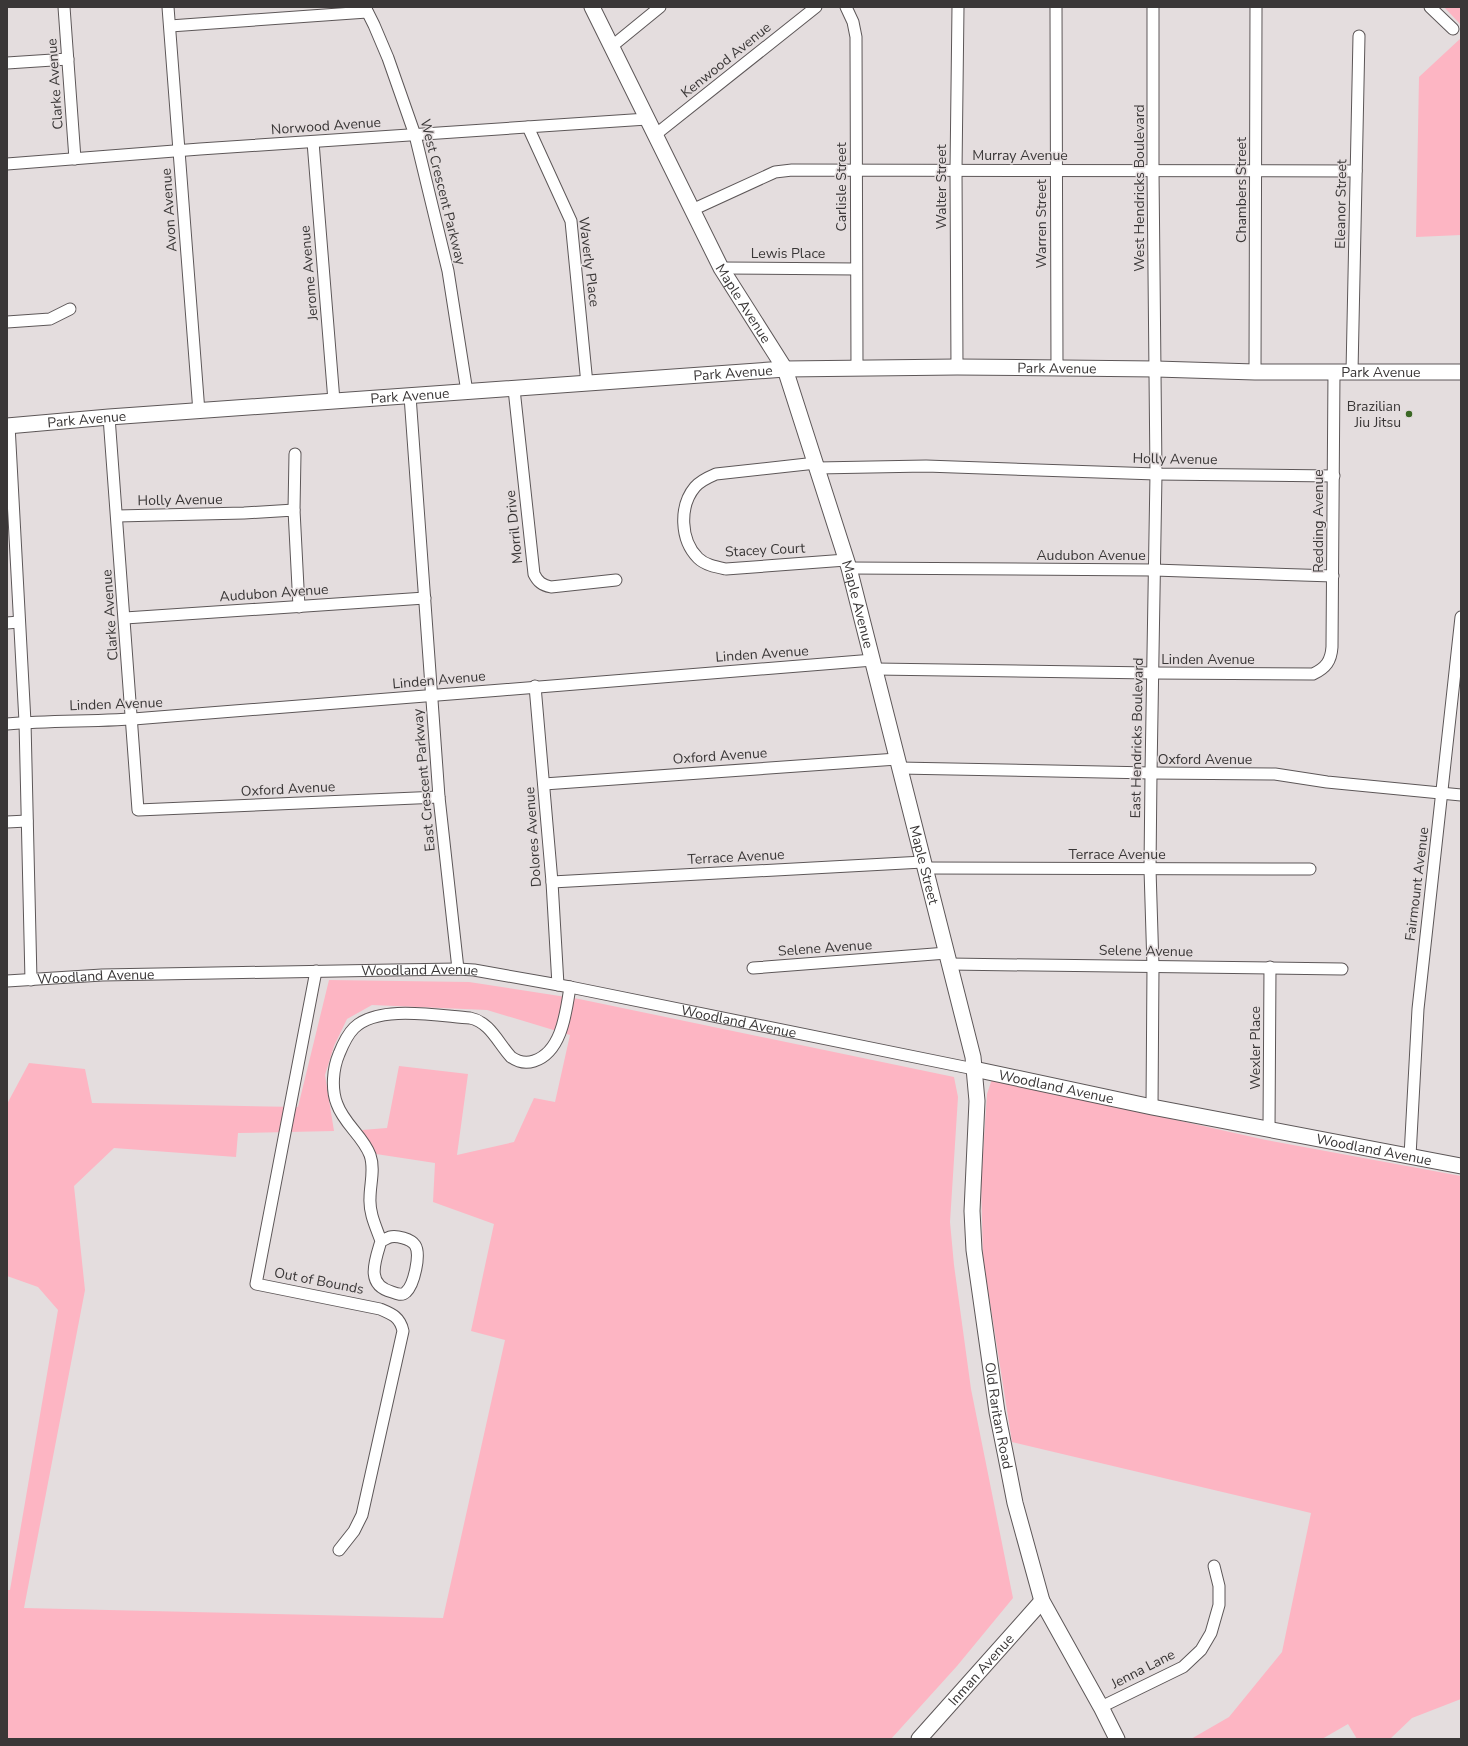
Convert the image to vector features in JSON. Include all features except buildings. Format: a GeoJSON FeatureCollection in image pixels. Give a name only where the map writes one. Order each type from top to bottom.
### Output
{"type":"FeatureCollection","features":[{"type":"Feature","properties":{"kind":"main road","name":"Maple Avenue"},"geometry":{"type":"LineString","coordinates":[[592,7],[721,268],[785,369],[848,564],[874,665]]}},
{"type":"Feature","properties":{"kind":"main road","name":"Park Avenue"},"geometry":{"type":"LineString","coordinates":[[8,426],[109,417],[199,412],[785,369],[957,367],[1156,369],[1256,372],[1461,372]]}},
{"type":"Feature","properties":{"kind":"main road","name":"Maple Street"},"geometry":{"type":"LineString","coordinates":[[874,665],[923,865],[969,1037],[974,1069]]}},
{"type":"Feature","properties":{"kind":"main road","name":"Woodland Avenue"},"geometry":{"type":"LineString","coordinates":[[974,1069],[1152,1107],[1461,1166]]}},
{"type":"Feature","properties":{"kind":"main road","name":"Old Raritan Road"},"geometry":{"type":"LineString","coordinates":[[974,1069],[977,1101],[972,1211],[974,1250],[997,1412],[1004,1450],[1016,1503],[1042,1601],[1101,1707],[1116,1739]]}},
{"type":"Feature","properties":{"kind":"main road","name":"Inman Avenue"},"geometry":{"type":"LineString","coordinates":[[919,1739],[1042,1601]]}},
{"type":"Feature","properties":{"kind":"street","name":"Clarke Avenue"},"geometry":{"type":"LineString","coordinates":[[64,7],[76,159]]}},
{"type":"Feature","properties":{"kind":"street","name":"Avon Avenue"},"geometry":{"type":"LineString","coordinates":[[168,7],[199,412]]}},
{"type":"Feature","properties":{"kind":"street"},"geometry":{"type":"LineString","coordinates":[[611,47],[660,7]]}},
{"type":"Feature","properties":{"kind":"street","name":"Kenwood Avenue"},"geometry":{"type":"LineString","coordinates":[[655,135],[816,7]]}},
{"type":"Feature","properties":{"kind":"street","name":"Carlisle Street"},"geometry":{"type":"LineString","coordinates":[[846,7],[853,22],[856,36],[857,369]]}},
{"type":"Feature","properties":{"kind":"street","name":"Walter Street"},"geometry":{"type":"LineString","coordinates":[[957,367],[956,170],[958,7]]}},
{"type":"Feature","properties":{"kind":"street","name":"Warren Street"},"geometry":{"type":"LineString","coordinates":[[1056,7],[1056,369]]}},
{"type":"Feature","properties":{"kind":"street","name":"West Hendricks Boulevard"},"geometry":{"type":"LineString","coordinates":[[1153,7],[1153,171],[1156,369]]}},
{"type":"Feature","properties":{"kind":"street","name":"Chambers Street"},"geometry":{"type":"LineString","coordinates":[[1256,7],[1256,372]]}},
{"type":"Feature","properties":{"kind":"street"},"geometry":{"type":"LineString","coordinates":[[1430,7],[1453,29]]}},
{"type":"Feature","properties":{"kind":"street"},"geometry":{"type":"LineString","coordinates":[[170,26],[366,9]]}},
{"type":"Feature","properties":{"kind":"street","name":"West Crescent Parkway"},"geometry":{"type":"LineString","coordinates":[[366,9],[388,58],[415,135],[448,271],[467,392]]}},
{"type":"Feature","properties":{"kind":"street","name":"Eleanor Street"},"geometry":{"type":"LineString","coordinates":[[1352,372],[1359,36]]}},
{"type":"Feature","properties":{"kind":"street"},"geometry":{"type":"LineString","coordinates":[[7,63],[68,60]]}},
{"type":"Feature","properties":{"kind":"street","name":"Norwood Avenue"},"geometry":{"type":"LineString","coordinates":[[7,164],[647,119]]}},
{"type":"Feature","properties":{"kind":"street","name":"Waverly Place"},"geometry":{"type":"LineString","coordinates":[[528,127],[571,221],[587,384]]}},
{"type":"Feature","properties":{"kind":"street","name":"Jerome Avenue"},"geometry":{"type":"LineString","coordinates":[[313,142],[334,402]]}},
{"type":"Feature","properties":{"kind":"street","name":"Murray Avenue"},"geometry":{"type":"LineString","coordinates":[[692,210],[775,172],[792,170],[1356,171]]}},
{"type":"Feature","properties":{"kind":"street","name":"Lewis Place"},"geometry":{"type":"LineString","coordinates":[[721,268],[856,269]]}},
{"type":"Feature","properties":{"kind":"street"},"geometry":{"type":"LineString","coordinates":[[7,322],[50,319],[70,309]]}},
{"type":"Feature","properties":{"kind":"street","name":"East Hendricks Boulevard"},"geometry":{"type":"LineString","coordinates":[[1152,1107],[1153,966],[1150,869],[1156,474],[1156,369]]}},
{"type":"Feature","properties":{"kind":"street","name":"Redding Avenue"},"geometry":{"type":"LineString","coordinates":[[1324,667],[1327,665],[1332,654],[1334,372]]}},
{"type":"Feature","properties":{"kind":"street","name":"Morril Drive"},"geometry":{"type":"LineString","coordinates":[[514,389],[534,574],[538,581],[543,585],[551,587],[616,580]]}},
{"type":"Feature","properties":{"kind":"street","name":"East Crescent Parkway"},"geometry":{"type":"LineString","coordinates":[[410,396],[439,797],[458,969]]}},
{"type":"Feature","properties":{"kind":"street","name":"Clarke Avenue"},"geometry":{"type":"LineString","coordinates":[[109,417],[138,810]]}},
{"type":"Feature","properties":{"kind":"street"},"geometry":{"type":"LineString","coordinates":[[8,426],[11,524],[25,722],[31,980]]}},
{"type":"Feature","properties":{"kind":"street"},"geometry":{"type":"LineString","coordinates":[[295,454],[294,510],[299,607]]}},
{"type":"Feature","properties":{"kind":"street","name":"Holly Avenue"},"geometry":{"type":"LineString","coordinates":[[817,465],[926,466],[1156,474],[1334,476]]}},
{"type":"Feature","properties":{"kind":"street","name":"Stacey Court"},"geometry":{"type":"LineString","coordinates":[[817,465],[716,474],[704,480],[696,486],[689,496],[683,523],[685,536],[690,547],[698,558],[710,566],[726,570],[848,564]]}},
{"type":"Feature","properties":{"kind":"street","name":"Holly Avenue"},"geometry":{"type":"LineString","coordinates":[[117,516],[244,513],[294,510]]}},
{"type":"Feature","properties":{"kind":"street","name":"Audubon Avenue"},"geometry":{"type":"LineString","coordinates":[[848,564],[1154,570],[1333,576]]}},
{"type":"Feature","properties":{"kind":"street","name":"Audubon Avenue"},"geometry":{"type":"LineString","coordinates":[[125,618],[425,598]]}},
{"type":"Feature","properties":{"kind":"street","name":"Fairmount Avenue"},"geometry":{"type":"LineString","coordinates":[[1410,1156],[1418,1009],[1443,793],[1461,617]]}},
{"type":"Feature","properties":{"kind":"street"},"geometry":{"type":"LineString","coordinates":[[7,623],[19,622]]}},
{"type":"Feature","properties":{"kind":"street","name":"Linden Avenue"},"geometry":{"type":"LineString","coordinates":[[7,724],[25,722],[132,720],[432,697],[535,686],[874,665],[1152,674],[1313,674],[1324,667]]}},
{"type":"Feature","properties":{"kind":"street","name":"Dolores Avenue"},"geometry":{"type":"LineString","coordinates":[[535,686],[552,882],[558,985]]}},
{"type":"Feature","properties":{"kind":"street","name":"Oxford Avenue"},"geometry":{"type":"LineString","coordinates":[[544,784],[898,763],[1151,773],[1275,774],[1327,782],[1461,795]]}},
{"type":"Feature","properties":{"kind":"street","name":"Oxford Avenue"},"geometry":{"type":"LineString","coordinates":[[138,810],[439,797]]}},
{"type":"Feature","properties":{"kind":"street"},"geometry":{"type":"LineString","coordinates":[[7,822],[27,821]]}},
{"type":"Feature","properties":{"kind":"street","name":"Terrace Avenue"},"geometry":{"type":"LineString","coordinates":[[552,882],[923,865],[1150,869],[1310,869]]}},
{"type":"Feature","properties":{"kind":"street","name":"Selene Avenue"},"geometry":{"type":"LineString","coordinates":[[753,968],[948,959],[1153,966],[1342,969]]}},
{"type":"Feature","properties":{"kind":"street","name":"Wexler Place"},"geometry":{"type":"LineString","coordinates":[[1269,1129],[1270,967]]}},
{"type":"Feature","properties":{"kind":"street","name":"Woodland Avenue"},"geometry":{"type":"LineString","coordinates":[[7,981],[102,975],[458,969],[498,973],[974,1069]]}},
{"type":"Feature","properties":{"kind":"street","name":"Out of Bounds"},"geometry":{"type":"LineString","coordinates":[[316,971],[256,1284],[380,1309],[397,1317],[402,1322],[403,1331],[362,1515],[354,1531],[339,1550]]}},
{"type":"Feature","properties":{"kind":"street"},"geometry":{"type":"LineString","coordinates":[[382,1241],[390,1236],[396,1236],[409,1240],[415,1245],[418,1256],[414,1274],[411,1286],[403,1294],[388,1291],[378,1286],[375,1282],[374,1267],[382,1241],[374,1224],[371,1212],[370,1198],[372,1165],[370,1155],[336,1104],[333,1074],[336,1059],[348,1035],[355,1026],[365,1020],[378,1016],[407,1014],[470,1018],[476,1019],[486,1026],[510,1057],[516,1061],[529,1062],[543,1057],[556,1041],[565,1016],[570,987]]}},
{"type":"Feature","properties":{"kind":"street","name":"Jenna Lane"},"geometry":{"type":"LineString","coordinates":[[1101,1707],[1183,1667],[1201,1650],[1214,1624],[1219,1605],[1219,1586],[1214,1566]]}},
{"type":"Feature","properties":{"kind":"shaded area"},"geometry":{"type":"Polygon","coordinates":[[[1444,7],[1461,7],[1461,25],[1444,7]]]}},
{"type":"Feature","properties":{"kind":"shaded area"},"geometry":{"type":"Polygon","coordinates":[[[1461,38],[1461,235],[1416,237],[1419,77],[1461,38]]]}},
{"type":"Feature","properties":{"kind":"shaded area"},"geometry":{"type":"Polygon","coordinates":[[[329,980],[469,982],[579,999],[954,1077],[958,1097],[950,1222],[954,1265],[971,1389],[1013,1598],[957,1666],[891,1739],[7,1739],[7,1590],[10,1590],[58,1310],[38,1287],[7,1276],[7,1104],[29,1063],[85,1069],[92,1103],[298,1107],[329,980]],[[372,1005],[347,1019],[334,1046],[325,1075],[334,1131],[238,1133],[236,1157],[114,1148],[74,1186],[85,1290],[24,1608],[443,1618],[505,1340],[471,1331],[494,1224],[433,1202],[435,1163],[376,1154],[362,1130],[387,1128],[399,1066],[468,1074],[457,1155],[514,1142],[534,1098],[555,1102],[570,1035],[487,1010],[372,1005]]]}},
{"type":"Feature","properties":{"kind":"shaded area"},"geometry":{"type":"Polygon","coordinates":[[[992,1079],[1266,1140],[1461,1176],[1461,1699],[1412,1718],[1390,1739],[1357,1739],[1348,1724],[1322,1739],[1191,1739],[1229,1717],[1282,1652],[1311,1513],[1012,1442],[983,1258],[981,1182],[987,1094],[992,1079]]]}},
{"type":"Feature","properties":{"kind":"place","name":"Brazilian Jiu Jitsu"},"geometry":{"type":"Point","coordinates":[1409,414]}}]}
